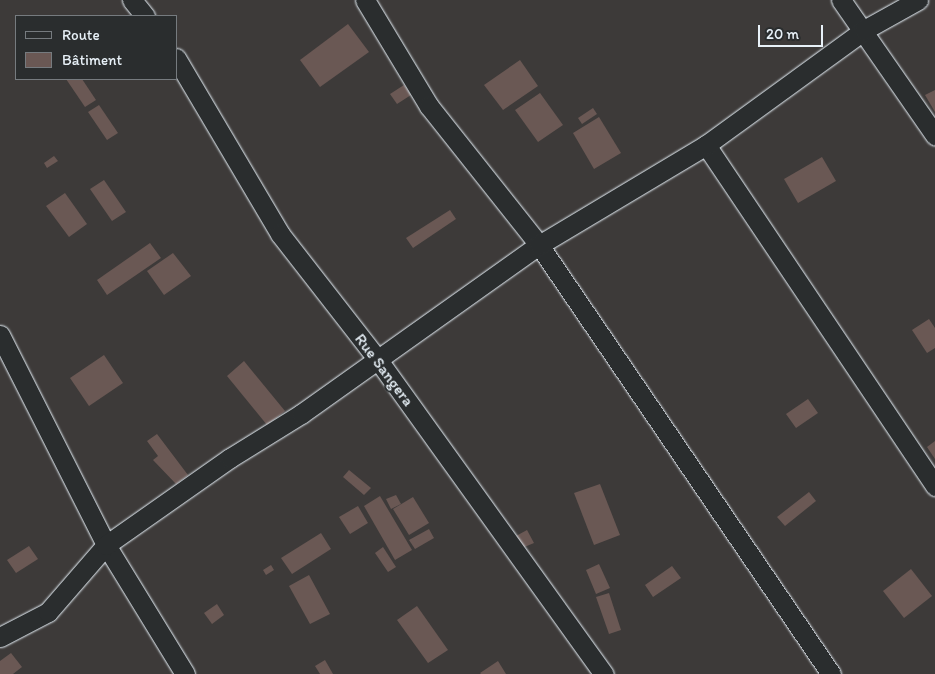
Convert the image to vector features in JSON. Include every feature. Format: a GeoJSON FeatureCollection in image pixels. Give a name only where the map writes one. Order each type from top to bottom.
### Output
{"type":"FeatureCollection","features":[{"type":"Feature","properties":{"kind":"street"},"geometry":{"type":"LineString","coordinates":[[132,0],[144,15]]}},
{"type":"Feature","properties":{"kind":"street"},"geometry":{"type":"LineString","coordinates":[[365,0],[429,106],[538,245],[831,674]]}},
{"type":"Feature","properties":{"kind":"street"},"geometry":{"type":"LineString","coordinates":[[841,0],[864,30],[935,136]]}},
{"type":"Feature","properties":{"kind":"street"},"geometry":{"type":"LineString","coordinates":[[0,637],[48,612],[106,545],[378,360],[538,245],[706,145],[864,30],[918,0]]}},
{"type":"Feature","properties":{"kind":"street","name":"Rue Sangera"},"geometry":{"type":"LineString","coordinates":[[178,61],[280,234],[378,360],[604,674]]}},
{"type":"Feature","properties":{"kind":"street"},"geometry":{"type":"LineString","coordinates":[[706,145],[935,486]]}},
{"type":"Feature","properties":{"kind":"street"},"geometry":{"type":"LineString","coordinates":[[0,335],[106,545],[185,674]]}},
{"type":"Feature","properties":{"kind":"building"},"geometry":{"type":"Polygon","coordinates":[[[348,24],[369,52],[320,87],[300,60],[348,24]]]}},
{"type":"Feature","properties":{"kind":"building"},"geometry":{"type":"Polygon","coordinates":[[[520,60],[538,86],[503,110],[484,85],[520,60]]]}},
{"type":"Feature","properties":{"kind":"building"},"geometry":{"type":"Polygon","coordinates":[[[67,80],[83,80],[96,100],[85,107],[67,80]]]}},
{"type":"Feature","properties":{"kind":"building"},"geometry":{"type":"Polygon","coordinates":[[[404,85],[411,95],[397,104],[390,94],[404,85]]]}},
{"type":"Feature","properties":{"kind":"building"},"geometry":{"type":"Polygon","coordinates":[[[935,90],[935,112],[925,95],[935,90]]]}},
{"type":"Feature","properties":{"kind":"building"},"geometry":{"type":"Polygon","coordinates":[[[540,93],[563,125],[538,142],[515,110],[540,93]]]}},
{"type":"Feature","properties":{"kind":"building"},"geometry":{"type":"Polygon","coordinates":[[[99,105],[118,133],[107,140],[88,112],[99,105]]]}},
{"type":"Feature","properties":{"kind":"building"},"geometry":{"type":"Polygon","coordinates":[[[593,108],[597,114],[582,124],[578,118],[593,108]]]}},
{"type":"Feature","properties":{"kind":"building"},"geometry":{"type":"Polygon","coordinates":[[[599,117],[621,153],[594,169],[573,133],[599,117]]]}},
{"type":"Feature","properties":{"kind":"building"},"geometry":{"type":"Polygon","coordinates":[[[54,156],[58,161],[47,168],[44,163],[54,156]]]}},
{"type":"Feature","properties":{"kind":"building"},"geometry":{"type":"Polygon","coordinates":[[[822,157],[836,181],[798,203],[784,179],[822,157]]]}},
{"type":"Feature","properties":{"kind":"building"},"geometry":{"type":"Polygon","coordinates":[[[104,180],[126,212],[112,221],[90,189],[104,180]]]}},
{"type":"Feature","properties":{"kind":"building"},"geometry":{"type":"Polygon","coordinates":[[[65,193],[87,224],[69,237],[46,206],[65,193]]]}},
{"type":"Feature","properties":{"kind":"building"},"geometry":{"type":"Polygon","coordinates":[[[450,210],[456,219],[413,248],[406,238],[450,210]]]}},
{"type":"Feature","properties":{"kind":"building"},"geometry":{"type":"Polygon","coordinates":[[[150,243],[161,258],[107,295],[97,280],[150,243]]]}},
{"type":"Feature","properties":{"kind":"building"},"geometry":{"type":"Polygon","coordinates":[[[173,253],[191,276],[164,295],[147,271],[173,253]]]}},
{"type":"Feature","properties":{"kind":"building"},"geometry":{"type":"Polygon","coordinates":[[[929,319],[935,328],[935,348],[927,353],[912,330],[929,319]]]}},
{"type":"Feature","properties":{"kind":"building"},"geometry":{"type":"Polygon","coordinates":[[[104,355],[123,383],[89,406],[70,378],[104,355]]]}},
{"type":"Feature","properties":{"kind":"building"},"geometry":{"type":"Polygon","coordinates":[[[244,361],[285,411],[267,425],[227,376],[244,361]]]}},
{"type":"Feature","properties":{"kind":"building"},"geometry":{"type":"Polygon","coordinates":[[[808,399],[818,413],[796,428],[786,414],[808,399]]]}},
{"type":"Feature","properties":{"kind":"building"},"geometry":{"type":"Polygon","coordinates":[[[157,434],[188,475],[176,484],[153,460],[158,456],[147,441],[157,434]]]}},
{"type":"Feature","properties":{"kind":"building"},"geometry":{"type":"Polygon","coordinates":[[[935,441],[935,459],[927,447],[935,441]]]}},
{"type":"Feature","properties":{"kind":"building"},"geometry":{"type":"Polygon","coordinates":[[[349,470],[371,488],[364,495],[343,477],[349,470]]]}},
{"type":"Feature","properties":{"kind":"building"},"geometry":{"type":"Polygon","coordinates":[[[600,484],[620,535],[594,545],[574,493],[600,484]]]}},
{"type":"Feature","properties":{"kind":"building"},"geometry":{"type":"Polygon","coordinates":[[[809,492],[816,501],[785,526],[777,517],[809,492]]]}},
{"type":"Feature","properties":{"kind":"building"},"geometry":{"type":"Polygon","coordinates":[[[396,495],[401,504],[391,509],[386,499],[396,495]]]}},
{"type":"Feature","properties":{"kind":"building"},"geometry":{"type":"Polygon","coordinates":[[[380,496],[412,550],[395,560],[364,506],[380,496]]]}},
{"type":"Feature","properties":{"kind":"building"},"geometry":{"type":"Polygon","coordinates":[[[413,497],[429,523],[409,535],[393,509],[413,497]]]}},
{"type":"Feature","properties":{"kind":"building"},"geometry":{"type":"Polygon","coordinates":[[[358,506],[368,523],[350,534],[339,517],[358,506]]]}},
{"type":"Feature","properties":{"kind":"building"},"geometry":{"type":"Polygon","coordinates":[[[429,529],[434,538],[415,549],[409,540],[429,529]]]}},
{"type":"Feature","properties":{"kind":"building"},"geometry":{"type":"Polygon","coordinates":[[[527,530],[534,543],[522,548],[516,536],[527,530]]]}},
{"type":"Feature","properties":{"kind":"building"},"geometry":{"type":"Polygon","coordinates":[[[321,533],[331,549],[292,574],[281,558],[321,533]]]}},
{"type":"Feature","properties":{"kind":"building"},"geometry":{"type":"Polygon","coordinates":[[[29,546],[38,559],[16,573],[7,560],[29,546]]]}},
{"type":"Feature","properties":{"kind":"building"},"geometry":{"type":"Polygon","coordinates":[[[383,547],[396,567],[388,572],[375,553],[383,547]]]}},
{"type":"Feature","properties":{"kind":"building"},"geometry":{"type":"Polygon","coordinates":[[[599,564],[610,588],[596,594],[586,570],[599,564]]]}},
{"type":"Feature","properties":{"kind":"building"},"geometry":{"type":"Polygon","coordinates":[[[271,565],[274,570],[266,575],[263,570],[271,565]]]}},
{"type":"Feature","properties":{"kind":"building"},"geometry":{"type":"Polygon","coordinates":[[[672,566],[681,578],[653,597],[645,585],[672,566]]]}},
{"type":"Feature","properties":{"kind":"building"},"geometry":{"type":"Polygon","coordinates":[[[911,569],[932,596],[904,618],[883,591],[911,569]]]}},
{"type":"Feature","properties":{"kind":"building"},"geometry":{"type":"Polygon","coordinates":[[[309,575],[330,614],[310,624],[289,586],[309,575]]]}},
{"type":"Feature","properties":{"kind":"building"},"geometry":{"type":"Polygon","coordinates":[[[609,593],[621,630],[609,634],[596,597],[609,593]]]}},
{"type":"Feature","properties":{"kind":"building"},"geometry":{"type":"Polygon","coordinates":[[[217,604],[224,615],[212,624],[204,613],[217,604]]]}},
{"type":"Feature","properties":{"kind":"building"},"geometry":{"type":"Polygon","coordinates":[[[417,606],[448,650],[428,663],[397,620],[417,606]]]}},
{"type":"Feature","properties":{"kind":"building"},"geometry":{"type":"Polygon","coordinates":[[[11,653],[22,667],[13,674],[0,674],[0,661],[11,653]]]}},
{"type":"Feature","properties":{"kind":"building"},"geometry":{"type":"Polygon","coordinates":[[[325,660],[333,674],[320,674],[315,666],[325,660]]]}},
{"type":"Feature","properties":{"kind":"building"},"geometry":{"type":"Polygon","coordinates":[[[498,661],[506,674],[480,673],[498,661]]]}}]}
